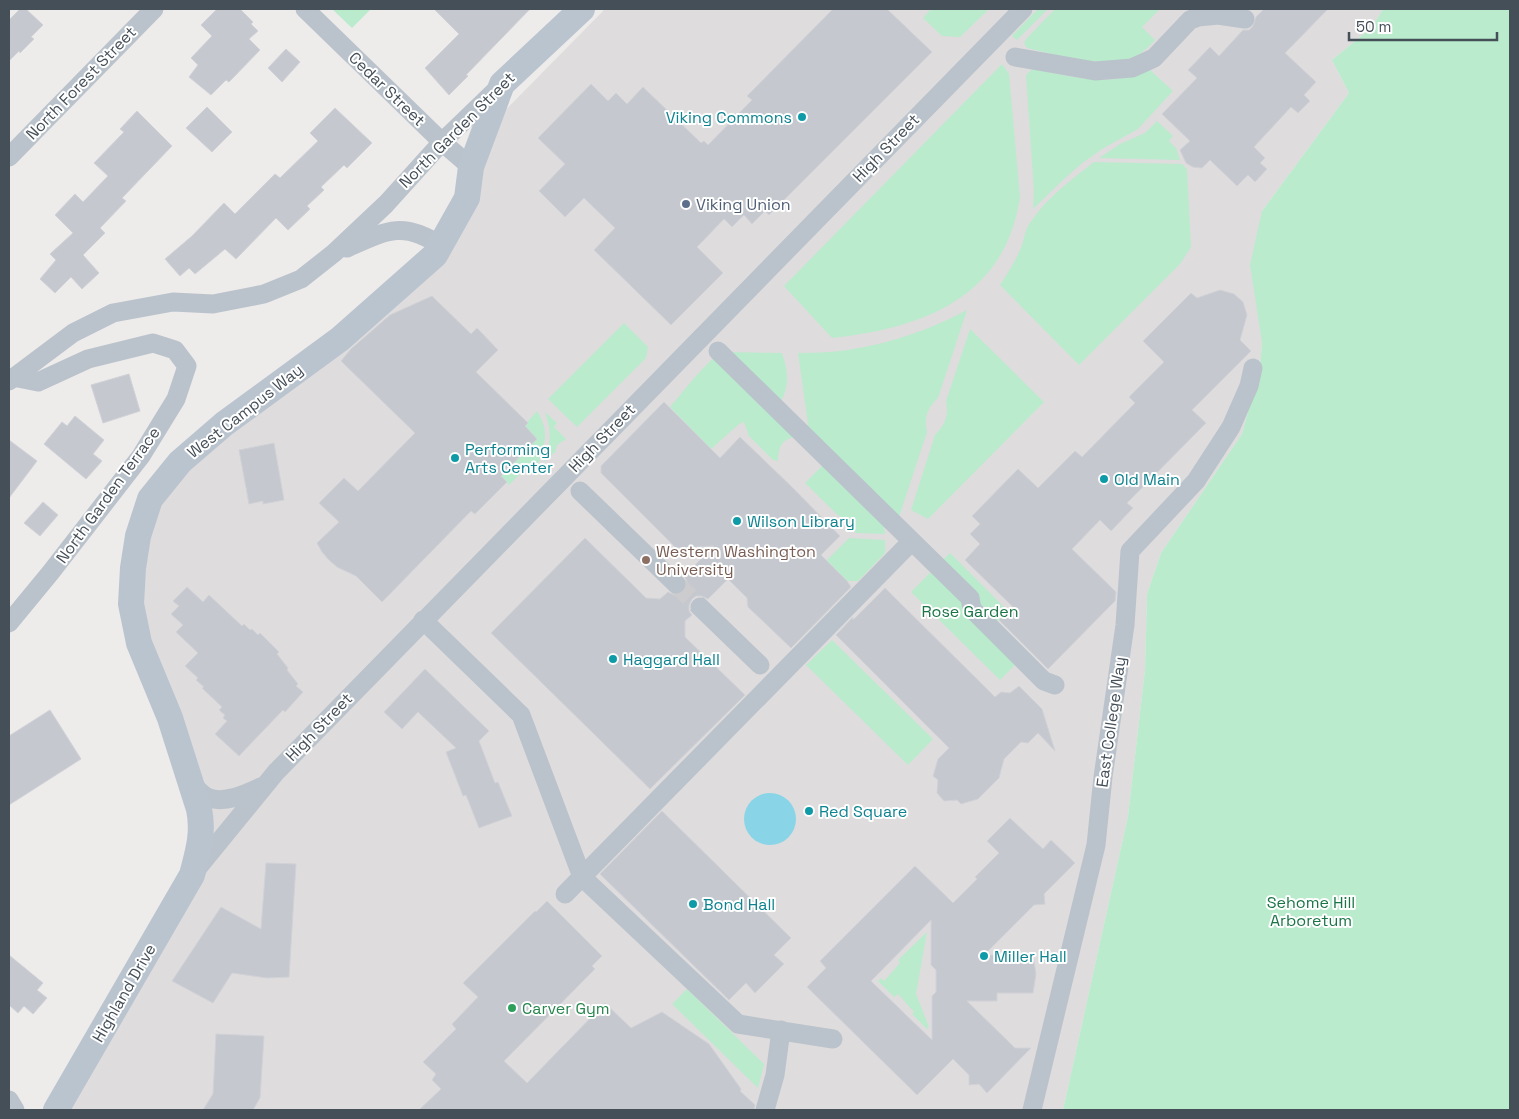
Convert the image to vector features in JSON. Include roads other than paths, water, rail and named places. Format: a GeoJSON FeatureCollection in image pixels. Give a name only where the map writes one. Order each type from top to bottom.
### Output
{"type":"FeatureCollection","features":[{"type":"Feature","properties":{"kind":"street","name":"North Forest Street"},"geometry":{"type":"LineString","coordinates":[[9,156],[154,9]]}},
{"type":"Feature","properties":{"kind":"street","name":"Cedar Street"},"geometry":{"type":"LineString","coordinates":[[305,9],[442,142],[472,167]]}},
{"type":"Feature","properties":{"kind":"street","name":"North Garden Street"},"geometry":{"type":"LineString","coordinates":[[11,379],[73,333],[113,313],[173,302],[213,304],[264,294],[301,279],[334,253],[386,204],[442,142],[582,9]]}},
{"type":"Feature","properties":{"kind":"street","name":"High Street"},"geometry":{"type":"LineString","coordinates":[[192,875],[264,786],[290,758],[1023,9]]}},
{"type":"Feature","properties":{"kind":"street"},"geometry":{"type":"LineString","coordinates":[[1016,57],[1096,71],[1132,68],[1154,58],[1190,20],[1198,17],[1218,15],[1245,19]]}},
{"type":"Feature","properties":{"kind":"street","name":"West Campus Way"},"geometry":{"type":"LineString","coordinates":[[192,875],[201,842],[201,822],[170,718],[139,643],[131,604],[133,568],[138,536],[150,499],[180,462],[224,424],[340,339],[435,255],[467,198],[472,167],[502,84]]}},
{"type":"Feature","properties":{"kind":"street","name":"North Garden Street"},"geometry":{"type":"LineString","coordinates":[[334,253],[391,230],[410,230],[427,236],[440,246]]}},
{"type":"Feature","properties":{"kind":"street","name":"North Garden Terrace"},"geometry":{"type":"LineString","coordinates":[[9,623],[51,572],[140,456],[176,399],[187,366],[175,350],[153,343],[88,359],[38,382],[11,379]]}},
{"type":"Feature","properties":{"kind":"street"},"geometry":{"type":"LineString","coordinates":[[718,350],[970,598],[972,608],[1044,681],[1056,685]]}},
{"type":"Feature","properties":{"kind":"street","name":"East College Way"},"geometry":{"type":"LineString","coordinates":[[1032,1110],[1096,845],[1103,777],[1125,625],[1130,551],[1196,481],[1231,427],[1249,386],[1253,368]]}},
{"type":"Feature","properties":{"kind":"street"},"geometry":{"type":"LineString","coordinates":[[580,491],[676,584]]}},
{"type":"Feature","properties":{"kind":"street"},"geometry":{"type":"LineString","coordinates":[[565,894],[912,540]]}},
{"type":"Feature","properties":{"kind":"street"},"geometry":{"type":"LineString","coordinates":[[700,607],[760,665]]}},
{"type":"Feature","properties":{"kind":"street"},"geometry":{"type":"LineString","coordinates":[[424,620],[521,715],[582,877],[738,1024],[833,1039]]}},
{"type":"Feature","properties":{"kind":"street"},"geometry":{"type":"LineString","coordinates":[[190,780],[208,798],[221,799],[238,796],[264,786]]}},
{"type":"Feature","properties":{"kind":"street","name":"Highland Drive"},"geometry":{"type":"LineString","coordinates":[[56,1110],[192,875]]}},
{"type":"Feature","properties":{"kind":"street"},"geometry":{"type":"LineString","coordinates":[[765,1110],[775,1075],[781,1030]]}},
{"type":"Feature","properties":{"kind":"street"},"geometry":{"type":"LineString","coordinates":[[9,1100],[15,1110]]}},
{"type":"Feature","properties":{"kind":"water"},"geometry":{"type":"Polygon","coordinates":[[[765,793],[775,793],[789,800],[796,814],[796,824],[789,838],[775,845],[765,845],[755,841],[748,834],[744,824],[744,814],[748,804],[755,797],[765,793]]]}},
{"type":"Feature","properties":{"kind":"tunnel"},"geometry":{"type":"LineString","coordinates":[[676,584],[700,607]]}},
{"type":"Feature","properties":{"kind":"place","name":"Viking Commons"},"geometry":{"type":"Point","coordinates":[802,117]}},
{"type":"Feature","properties":{"kind":"place","name":"Viking Union"},"geometry":{"type":"Point","coordinates":[686,204]}},
{"type":"Feature","properties":{"kind":"place","name":"Performing Arts Center"},"geometry":{"type":"Point","coordinates":[455,458]}},
{"type":"Feature","properties":{"kind":"place","name":"Old Main"},"geometry":{"type":"Point","coordinates":[1104,479]}},
{"type":"Feature","properties":{"kind":"place","name":"Wilson Library"},"geometry":{"type":"Point","coordinates":[737,521]}},
{"type":"Feature","properties":{"kind":"place","name":"Western Washington University"},"geometry":{"type":"Point","coordinates":[646,560]}},
{"type":"Feature","properties":{"kind":"place","name":"Haggard Hall"},"geometry":{"type":"Point","coordinates":[613,659]}},
{"type":"Feature","properties":{"kind":"place","name":"Red Square"},"geometry":{"type":"Point","coordinates":[809,811]}},
{"type":"Feature","properties":{"kind":"place","name":"Bond Hall"},"geometry":{"type":"Point","coordinates":[693,904]}},
{"type":"Feature","properties":{"kind":"place","name":"Miller Hall"},"geometry":{"type":"Point","coordinates":[984,956]}},
{"type":"Feature","properties":{"kind":"place","name":"Carver Gym"},"geometry":{"type":"Point","coordinates":[512,1008]}},
{"type":"Feature","properties":{"kind":"park label","name":"Rose Garden"},"geometry":{"type":"Point","coordinates":[970,611]}},
{"type":"Feature","properties":{"kind":"park label","name":"Sehome Hill Arboretum"},"geometry":{"type":"Point","coordinates":[1311,911]}}]}
